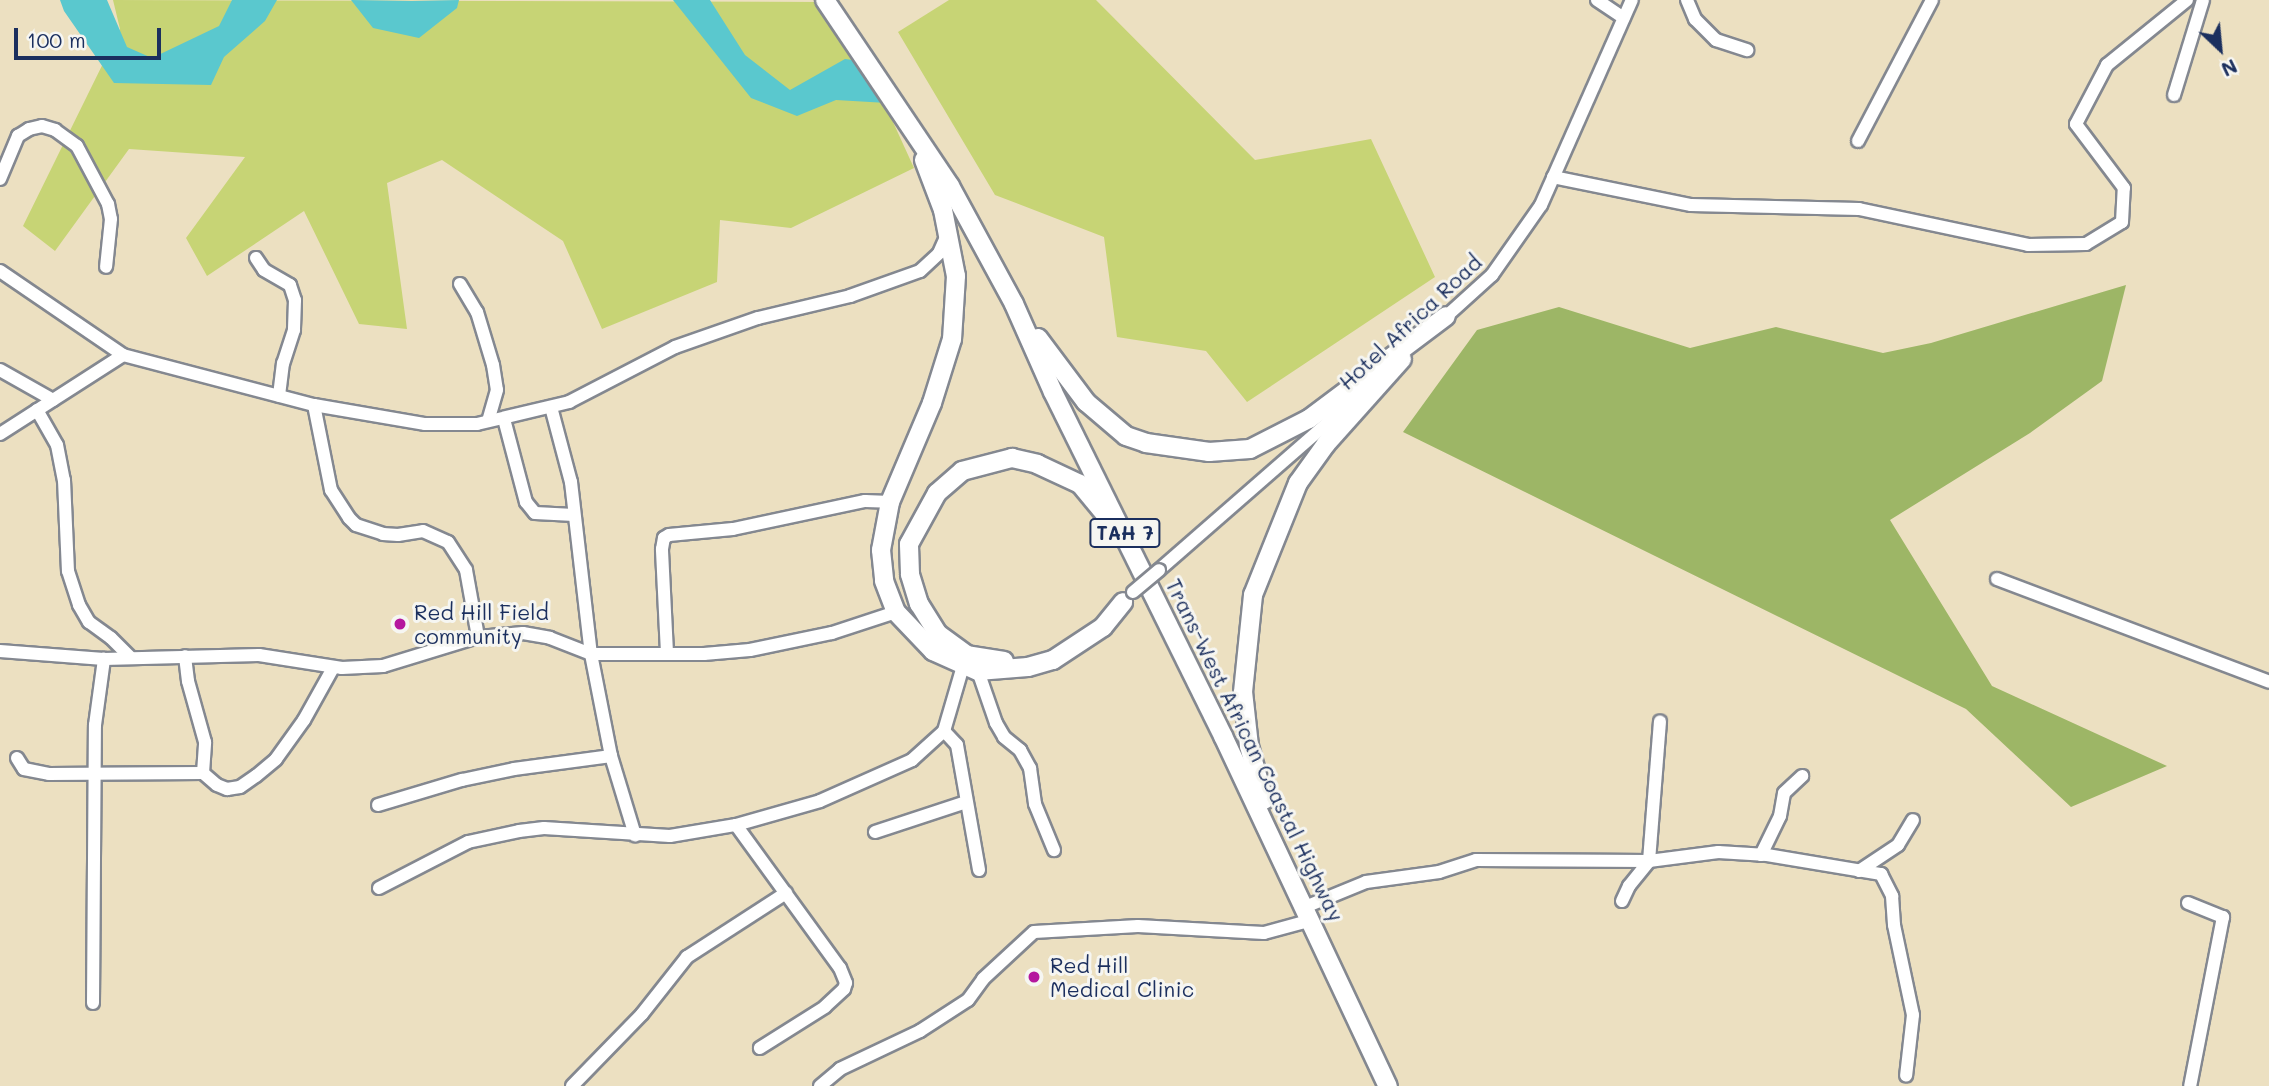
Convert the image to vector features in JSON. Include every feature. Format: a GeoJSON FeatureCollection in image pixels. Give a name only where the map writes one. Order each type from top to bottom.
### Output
{"type":"FeatureCollection","features":[{"type":"Feature","properties":{"kind":"highway","name":"Trans-West African Coastal Highway"},"geometry":{"type":"LineString","coordinates":[[825,0],[950,186],[1014,304],[1053,392],[1136,555],[1305,906],[1388,1086]]}},
{"type":"Feature","properties":{"kind":"highway"},"geometry":{"type":"LineString","coordinates":[[912,127],[948,232],[956,276],[952,339],[932,402],[890,502],[881,550],[884,581],[896,612],[933,651],[971,668],[1028,667],[1053,660],[1103,626],[1128,597]]}},
{"type":"Feature","properties":{"kind":"highway"},"geometry":{"type":"LineString","coordinates":[[1014,304],[1086,402],[1126,436],[1146,443],[1209,452],[1250,449],[1308,419],[1446,316]]}},
{"type":"Feature","properties":{"kind":"highway"},"geometry":{"type":"LineString","coordinates":[[1305,906],[1265,802],[1249,746],[1243,692],[1253,595],[1298,483],[1326,444],[1402,359]]}},
{"type":"Feature","properties":{"kind":"highway"},"geometry":{"type":"LineString","coordinates":[[1128,597],[1099,624],[1047,654],[1021,660],[993,661],[967,655],[938,634],[919,604],[910,574],[909,544],[937,493],[962,471],[1012,458],[1037,464],[1080,484],[1136,555]]}},
{"type":"Feature","properties":{"kind":"street"},"geometry":{"type":"LineString","coordinates":[[1597,0],[1624,18]]}},
{"type":"Feature","properties":{"kind":"street","name":"Hotel Africa Road"},"geometry":{"type":"LineString","coordinates":[[1128,597],[1402,359],[1492,275],[1524,233],[1541,205],[1632,0]]}},
{"type":"Feature","properties":{"kind":"street"},"geometry":{"type":"LineString","coordinates":[[1687,0],[1695,19],[1716,40],[1747,50]]}},
{"type":"Feature","properties":{"kind":"street"},"geometry":{"type":"LineString","coordinates":[[1858,141],[1932,0]]}},
{"type":"Feature","properties":{"kind":"street"},"geometry":{"type":"LineString","coordinates":[[1553,177],[1691,205],[1859,209],[2028,245],[2086,244],[2122,222],[2124,188],[2076,124],[2107,65],[2187,0]]}},
{"type":"Feature","properties":{"kind":"street"},"geometry":{"type":"LineString","coordinates":[[2174,95],[2203,0]]}},
{"type":"Feature","properties":{"kind":"street"},"geometry":{"type":"LineString","coordinates":[[0,179],[18,136],[29,128],[42,126],[55,130],[77,146],[108,204],[111,219],[106,267]]}},
{"type":"Feature","properties":{"kind":"street"},"geometry":{"type":"LineString","coordinates":[[0,271],[123,355],[314,405],[425,424],[477,424],[569,402],[676,347],[758,318],[850,296],[920,271],[939,253],[948,232]]}},
{"type":"Feature","properties":{"kind":"street"},"geometry":{"type":"LineString","coordinates":[[256,258],[264,270],[290,285],[295,300],[294,330],[283,363],[279,396]]}},
{"type":"Feature","properties":{"kind":"street"},"geometry":{"type":"LineString","coordinates":[[460,284],[477,312],[493,365],[497,390],[488,421]]}},
{"type":"Feature","properties":{"kind":"street"},"geometry":{"type":"LineString","coordinates":[[0,434],[123,355]]}},
{"type":"Feature","properties":{"kind":"street"},"geometry":{"type":"LineString","coordinates":[[0,370],[53,400]]}},
{"type":"Feature","properties":{"kind":"street"},"geometry":{"type":"LineString","coordinates":[[314,405],[331,490],[349,518],[356,525],[383,534],[398,535],[423,531],[448,542],[466,570],[478,638]]}},
{"type":"Feature","properties":{"kind":"street"},"geometry":{"type":"LineString","coordinates":[[551,407],[571,482],[591,654],[611,756],[635,835]]}},
{"type":"Feature","properties":{"kind":"street"},"geometry":{"type":"LineString","coordinates":[[37,410],[57,445],[64,480],[68,571],[79,605],[89,622],[111,638],[130,657]]}},
{"type":"Feature","properties":{"kind":"street"},"geometry":{"type":"LineString","coordinates":[[504,419],[526,502],[535,513],[574,515]]}},
{"type":"Feature","properties":{"kind":"street"},"geometry":{"type":"LineString","coordinates":[[667,653],[662,549],[664,538],[669,535],[733,529],[865,501],[890,502]]}},
{"type":"Feature","properties":{"kind":"street"},"geometry":{"type":"LineString","coordinates":[[1997,579],[2269,682]]}},
{"type":"Feature","properties":{"kind":"street"},"geometry":{"type":"LineString","coordinates":[[0,651],[104,659],[259,655],[333,668],[383,666],[478,638],[523,633],[550,638],[591,654],[704,654],[750,650],[832,633],[896,612]]}},
{"type":"Feature","properties":{"kind":"street"},"geometry":{"type":"LineString","coordinates":[[185,656],[188,681],[205,742],[204,773]]}},
{"type":"Feature","properties":{"kind":"street"},"geometry":{"type":"LineString","coordinates":[[93,1003],[95,725],[104,659]]}},
{"type":"Feature","properties":{"kind":"street"},"geometry":{"type":"LineString","coordinates":[[17,758],[24,769],[33,773],[204,773],[217,785],[227,789],[240,788],[276,759],[304,720],[333,668]]}},
{"type":"Feature","properties":{"kind":"street"},"geometry":{"type":"LineString","coordinates":[[379,888],[468,842],[519,831],[544,828],[670,836],[736,825],[820,801],[912,760],[944,731],[971,668]]}},
{"type":"Feature","properties":{"kind":"street"},"geometry":{"type":"LineString","coordinates":[[971,668],[1004,737],[1020,750],[1030,768],[1035,804],[1054,850]]}},
{"type":"Feature","properties":{"kind":"street"},"geometry":{"type":"LineString","coordinates":[[1622,901],[1629,886],[1649,861],[1660,721]]}},
{"type":"Feature","properties":{"kind":"street"},"geometry":{"type":"LineString","coordinates":[[944,731],[952,736],[957,745],[979,870]]}},
{"type":"Feature","properties":{"kind":"street"},"geometry":{"type":"LineString","coordinates":[[378,805],[462,780],[514,769],[611,756]]}},
{"type":"Feature","properties":{"kind":"street"},"geometry":{"type":"LineString","coordinates":[[1761,855],[1780,816],[1784,793],[1802,776]]}},
{"type":"Feature","properties":{"kind":"street"},"geometry":{"type":"LineString","coordinates":[[875,832],[966,802]]}},
{"type":"Feature","properties":{"kind":"street"},"geometry":{"type":"LineString","coordinates":[[1859,871],[1898,845],[1913,820]]}},
{"type":"Feature","properties":{"kind":"street"},"geometry":{"type":"LineString","coordinates":[[736,825],[840,968],[846,983],[845,989],[825,1007],[760,1048]]}},
{"type":"Feature","properties":{"kind":"street"},"geometry":{"type":"LineString","coordinates":[[820,1086],[840,1069],[920,1031],[968,1000],[983,979],[1034,932],[1138,926],[1264,933],[1305,906],[1366,882],[1439,872],[1476,860],[1649,861],[1718,852],[1761,855],[1881,874],[1892,896],[1894,925],[1913,1015],[1906,1076]]}},
{"type":"Feature","properties":{"kind":"street"},"geometry":{"type":"LineString","coordinates":[[572,1086],[664,988],[687,957],[786,893]]}},
{"type":"Feature","properties":{"kind":"street"},"geometry":{"type":"LineString","coordinates":[[2188,903],[2223,917],[2190,1086]]}},
{"type":"Feature","properties":{"kind":"green space"},"geometry":{"type":"Polygon","coordinates":[[[113,0],[825,2],[861,52],[914,168],[791,228],[720,220],[717,282],[602,329],[563,241],[442,160],[387,183],[407,329],[359,324],[304,211],[207,276],[186,238],[245,157],[129,149],[55,251],[23,226],[120,29],[113,0]]]}},
{"type":"Feature","properties":{"kind":"green space"},"geometry":{"type":"Polygon","coordinates":[[[949,0],[1096,0],[1255,160],[1371,139],[1435,277],[1247,402],[1206,351],[1117,337],[1104,237],[995,195],[898,32],[949,0]]]}},
{"type":"Feature","properties":{"kind":"green space"},"geometry":{"type":"Polygon","coordinates":[[[2126,285],[2102,381],[2030,433],[1890,520],[1992,686],[2167,766],[2071,807],[1966,709],[1403,432],[1477,330],[1559,307],[1690,348],[1776,327],[1883,353],[1931,343],[2126,285]]]}},
{"type":"Feature","properties":{"kind":"water"},"geometry":{"type":"Polygon","coordinates":[[[60,0],[107,0],[127,47],[152,58],[219,26],[232,0],[277,0],[265,21],[224,57],[211,85],[114,83],[64,11],[60,0]]]}},
{"type":"Feature","properties":{"kind":"water"},"geometry":{"type":"Polygon","coordinates":[[[351,0],[459,0],[457,8],[419,38],[373,28],[351,0]]]}},
{"type":"Feature","properties":{"kind":"water"},"geometry":{"type":"Polygon","coordinates":[[[673,0],[710,0],[745,55],[790,90],[845,59],[868,62],[887,103],[836,100],[797,116],[751,98],[673,0]]]}},
{"type":"Feature","properties":{"kind":"place","name":"Red Hill Field community"},"geometry":{"type":"Point","coordinates":[400,624]}},
{"type":"Feature","properties":{"kind":"place","name":"Red Hill Medical Clinic"},"geometry":{"type":"Point","coordinates":[1034,977]}}]}
